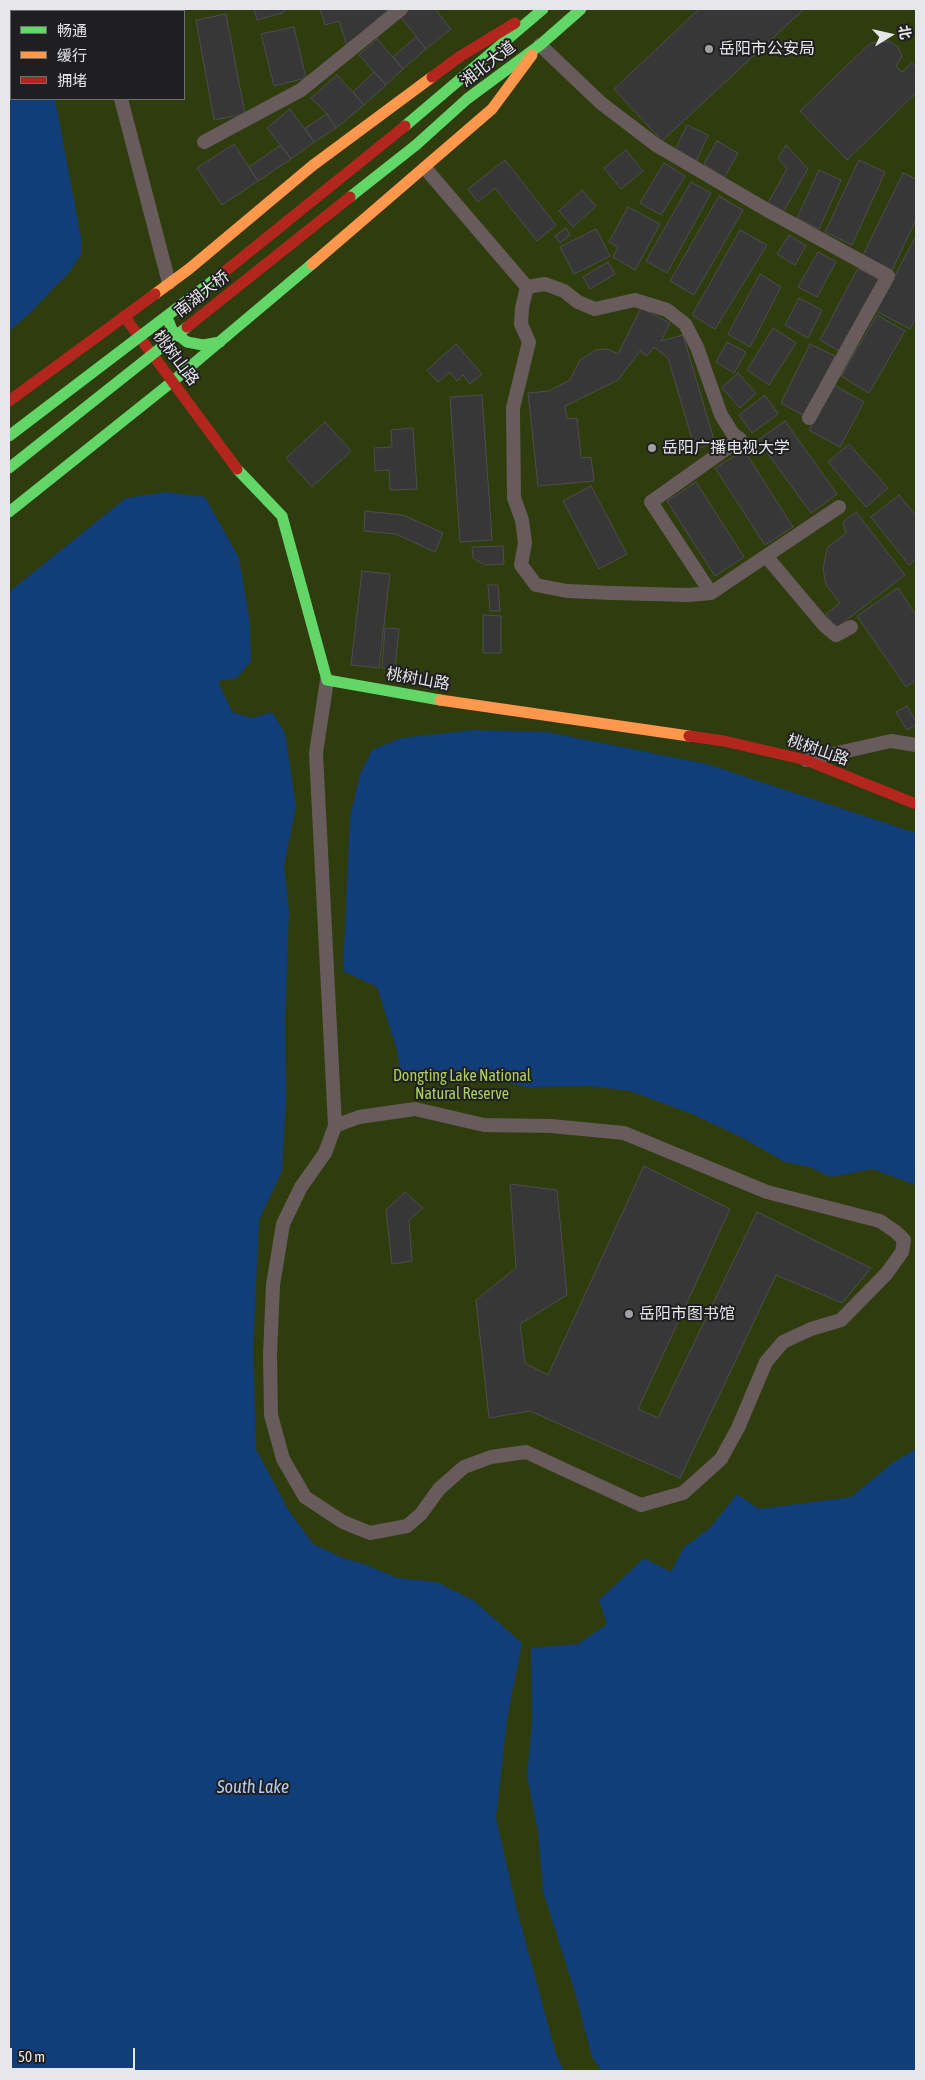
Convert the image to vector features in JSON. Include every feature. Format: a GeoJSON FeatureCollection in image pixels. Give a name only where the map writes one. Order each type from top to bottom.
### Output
{"type":"FeatureCollection","features":[{"type":"Feature","properties":{"kind":"main road"},"geometry":{"type":"LineString","coordinates":[[9,401],[170,282],[312,166],[428,80],[459,58],[538,9]]}},
{"type":"Feature","properties":{"kind":"main road","name":"湘北大道"},"geometry":{"type":"LineString","coordinates":[[405,126],[543,9]]}},
{"type":"Feature","properties":{"kind":"main road"},"geometry":{"type":"LineString","coordinates":[[562,9],[569,20]]}},
{"type":"Feature","properties":{"kind":"main road","name":"湘北大道"},"geometry":{"type":"LineString","coordinates":[[416,145],[467,100],[540,45],[581,9]]}},
{"type":"Feature","properties":{"kind":"main road"},"geometry":{"type":"LineString","coordinates":[[9,512],[35,494],[173,381],[425,168],[492,109],[540,45]]}},
{"type":"Feature","properties":{"kind":"main road","name":"南湖大桥"},"geometry":{"type":"LineString","coordinates":[[9,436],[183,305],[405,126]]}},
{"type":"Feature","properties":{"kind":"main road","name":"南湖大桥"},"geometry":{"type":"LineString","coordinates":[[9,468],[416,145]]}},
{"type":"Feature","properties":{"kind":"main road"},"geometry":{"type":"LineString","coordinates":[[170,282],[165,308],[172,330],[187,342],[203,344],[220,342]]}},
{"type":"Feature","properties":{"kind":"main road","name":"桃树山路"},"geometry":{"type":"LineString","coordinates":[[124,316],[239,471],[282,516],[327,680],[482,706],[724,741],[806,760],[916,804]]}},
{"type":"Feature","properties":{"kind":"street"},"geometry":{"type":"LineString","coordinates":[[204,142],[300,90],[401,9]]}},
{"type":"Feature","properties":{"kind":"street"},"geometry":{"type":"LineString","coordinates":[[540,45],[601,103],[656,145],[767,210],[888,276],[809,418]]}},
{"type":"Feature","properties":{"kind":"street"},"geometry":{"type":"LineString","coordinates":[[121,100],[170,282]]}},
{"type":"Feature","properties":{"kind":"street"},"geometry":{"type":"LineString","coordinates":[[425,168],[527,287]]}},
{"type":"Feature","properties":{"kind":"street"},"geometry":{"type":"LineString","coordinates":[[527,287],[545,284],[564,291],[578,302],[595,309],[635,300],[667,310],[685,324],[696,347],[721,415],[733,434],[740,439],[651,502],[711,593]]}},
{"type":"Feature","properties":{"kind":"street"},"geometry":{"type":"LineString","coordinates":[[527,287],[522,308],[521,324],[529,342],[513,408],[514,498],[522,520],[525,543],[521,565],[536,585],[567,590],[679,595],[711,593],[839,507]]}},
{"type":"Feature","properties":{"kind":"street"},"geometry":{"type":"LineString","coordinates":[[766,556],[824,625],[836,635],[851,627]]}},
{"type":"Feature","properties":{"kind":"street"},"geometry":{"type":"LineString","coordinates":[[327,680],[316,753],[335,1126],[325,1153],[300,1186],[283,1224],[273,1285],[270,1355],[271,1415],[283,1459],[305,1497],[344,1522],[370,1533],[407,1526],[421,1514],[440,1489],[464,1468],[491,1457],[526,1452],[641,1505],[683,1493],[721,1460],[738,1428],[766,1362],[783,1342],[811,1329],[841,1320],[887,1273],[902,1252],[904,1240],[880,1221],[767,1192],[624,1133],[550,1126],[484,1126],[415,1109],[359,1117],[335,1126]]}},
{"type":"Feature","properties":{"kind":"street"},"geometry":{"type":"LineString","coordinates":[[806,760],[891,742],[916,745]]}},
{"type":"Feature","properties":{"kind":"green space","name":"Dongting Lake National Natural Reserve"},"geometry":{"type":"Polygon","coordinates":[[[9,9],[916,9],[916,2071],[9,2071],[9,9]]]}},
{"type":"Feature","properties":{"kind":"water"},"geometry":{"type":"Polygon","coordinates":[[[9,9],[19,9],[20,10],[10,10],[10,100],[55,100],[81,237],[81,254],[71,270],[31,312],[9,331],[9,9]]]}},
{"type":"Feature","properties":{"kind":"water","name":"South Lake"},"geometry":{"type":"Polygon","coordinates":[[[166,492],[205,497],[239,558],[249,617],[251,661],[237,678],[218,681],[232,712],[252,718],[272,712],[285,733],[296,807],[284,865],[289,911],[285,1020],[286,1101],[282,1171],[259,1220],[253,1350],[256,1449],[289,1511],[313,1544],[343,1558],[367,1565],[397,1578],[437,1582],[473,1600],[522,1643],[507,1719],[496,1818],[517,1910],[556,2054],[564,2071],[9,2071],[9,592],[126,498],[166,492]]]}},
{"type":"Feature","properties":{"kind":"water"},"geometry":{"type":"Polygon","coordinates":[[[473,730],[547,732],[707,764],[916,833],[916,1185],[872,1169],[831,1177],[810,1167],[785,1162],[743,1138],[692,1114],[630,1091],[589,1086],[529,1087],[471,1076],[402,1082],[397,1050],[377,987],[343,971],[350,817],[360,774],[372,750],[401,738],[473,730]]]}},
{"type":"Feature","properties":{"kind":"water"},"geometry":{"type":"Polygon","coordinates":[[[916,1449],[916,2071],[602,2071],[592,2057],[576,1996],[543,1891],[538,1832],[527,1776],[532,1722],[531,1648],[578,1644],[607,1624],[599,1600],[644,1558],[671,1572],[684,1547],[709,1529],[737,1494],[759,1509],[851,1497],[895,1461],[916,1449]]]}},
{"type":"Feature","properties":{"kind":"building"},"geometry":{"type":"Polygon","coordinates":[[[254,9],[284,9],[285,12],[257,20],[254,9]]]}},
{"type":"Feature","properties":{"kind":"building"},"geometry":{"type":"Polygon","coordinates":[[[320,9],[389,9],[347,46],[339,21],[325,25],[320,9]]]}},
{"type":"Feature","properties":{"kind":"building"},"geometry":{"type":"Polygon","coordinates":[[[409,9],[435,9],[451,29],[426,49],[400,16],[409,9]]]}},
{"type":"Feature","properties":{"kind":"building","name":"岳阳市公安局"},"geometry":{"type":"Polygon","coordinates":[[[699,9],[804,9],[662,141],[614,89],[699,9]]]}},
{"type":"Feature","properties":{"kind":"building"},"geometry":{"type":"Polygon","coordinates":[[[226,14],[245,114],[214,120],[196,20],[226,14]]]}},
{"type":"Feature","properties":{"kind":"building"},"geometry":{"type":"Polygon","coordinates":[[[294,27],[306,78],[274,86],[261,34],[294,27]]]}},
{"type":"Feature","properties":{"kind":"building"},"geometry":{"type":"Polygon","coordinates":[[[416,37],[426,49],[403,69],[393,57],[416,37]]]}},
{"type":"Feature","properties":{"kind":"building"},"geometry":{"type":"Polygon","coordinates":[[[377,39],[403,69],[386,85],[359,55],[377,39]]]}},
{"type":"Feature","properties":{"kind":"building"},"geometry":{"type":"Polygon","coordinates":[[[889,41],[898,47],[902,56],[896,66],[902,72],[912,63],[916,68],[916,93],[847,160],[800,111],[866,47],[872,43],[889,41]]]}},
{"type":"Feature","properties":{"kind":"building"},"geometry":{"type":"Polygon","coordinates":[[[374,72],[386,85],[364,105],[353,92],[374,72]]]}},
{"type":"Feature","properties":{"kind":"building"},"geometry":{"type":"Polygon","coordinates":[[[337,75],[364,105],[336,128],[327,114],[311,98],[337,75]]]}},
{"type":"Feature","properties":{"kind":"building"},"geometry":{"type":"Polygon","coordinates":[[[290,109],[314,142],[291,159],[267,128],[290,109]]]}},
{"type":"Feature","properties":{"kind":"building"},"geometry":{"type":"Polygon","coordinates":[[[327,114],[336,128],[314,142],[305,128],[327,114]]]}},
{"type":"Feature","properties":{"kind":"building"},"geometry":{"type":"Polygon","coordinates":[[[687,125],[708,135],[696,162],[674,152],[687,125]]]}},
{"type":"Feature","properties":{"kind":"building"},"geometry":{"type":"Polygon","coordinates":[[[717,141],[738,153],[724,178],[704,164],[717,141]]]}},
{"type":"Feature","properties":{"kind":"building"},"geometry":{"type":"Polygon","coordinates":[[[234,144],[258,181],[222,205],[197,168],[234,144]]]}},
{"type":"Feature","properties":{"kind":"building"},"geometry":{"type":"Polygon","coordinates":[[[281,145],[291,159],[258,181],[249,167],[281,145]]]}},
{"type":"Feature","properties":{"kind":"building"},"geometry":{"type":"Polygon","coordinates":[[[786,145],[808,169],[783,212],[768,203],[787,169],[778,158],[786,145]]]}},
{"type":"Feature","properties":{"kind":"building"},"geometry":{"type":"Polygon","coordinates":[[[626,150],[643,171],[621,189],[604,168],[626,150]]]}},
{"type":"Feature","properties":{"kind":"building"},"geometry":{"type":"Polygon","coordinates":[[[505,160],[556,225],[537,241],[495,188],[478,202],[468,189],[505,160]]]}},
{"type":"Feature","properties":{"kind":"building"},"geometry":{"type":"Polygon","coordinates":[[[859,160],[885,172],[852,245],[825,232],[859,160]]]}},
{"type":"Feature","properties":{"kind":"building"},"geometry":{"type":"Polygon","coordinates":[[[664,163],[685,176],[661,215],[640,203],[664,163]]]}},
{"type":"Feature","properties":{"kind":"building"},"geometry":{"type":"Polygon","coordinates":[[[819,170],[841,180],[819,229],[797,218],[819,170]]]}},
{"type":"Feature","properties":{"kind":"building"},"geometry":{"type":"Polygon","coordinates":[[[903,173],[916,179],[916,220],[892,270],[863,255],[903,173]]]}},
{"type":"Feature","properties":{"kind":"building"},"geometry":{"type":"Polygon","coordinates":[[[691,182],[711,193],[667,273],[646,261],[691,182]]]}},
{"type":"Feature","properties":{"kind":"building"},"geometry":{"type":"Polygon","coordinates":[[[582,190],[596,206],[573,227],[559,211],[582,190]]]}},
{"type":"Feature","properties":{"kind":"building"},"geometry":{"type":"Polygon","coordinates":[[[719,196],[743,210],[694,295],[670,281],[719,196]]]}},
{"type":"Feature","properties":{"kind":"building"},"geometry":{"type":"Polygon","coordinates":[[[628,207],[660,224],[635,270],[613,257],[618,247],[609,242],[628,207]]]}},
{"type":"Feature","properties":{"kind":"building"},"geometry":{"type":"Polygon","coordinates":[[[566,228],[570,235],[560,243],[555,236],[566,228]]]}},
{"type":"Feature","properties":{"kind":"building"},"geometry":{"type":"Polygon","coordinates":[[[596,229],[610,256],[574,274],[560,247],[596,229]]]}},
{"type":"Feature","properties":{"kind":"building"},"geometry":{"type":"Polygon","coordinates":[[[740,230],[767,245],[715,329],[692,315],[740,230]]]}},
{"type":"Feature","properties":{"kind":"building"},"geometry":{"type":"Polygon","coordinates":[[[789,235],[806,246],[795,265],[777,254],[789,235]]]}},
{"type":"Feature","properties":{"kind":"building"},"geometry":{"type":"Polygon","coordinates":[[[916,236],[916,317],[910,329],[876,311],[916,236]]]}},
{"type":"Feature","properties":{"kind":"building"},"geometry":{"type":"Polygon","coordinates":[[[818,252],[836,262],[817,297],[798,287],[818,252]]]}},
{"type":"Feature","properties":{"kind":"building"},"geometry":{"type":"Polygon","coordinates":[[[608,262],[615,274],[590,289],[583,277],[608,262]]]}},
{"type":"Feature","properties":{"kind":"building"},"geometry":{"type":"Polygon","coordinates":[[[858,268],[879,280],[841,352],[820,340],[858,268]]]}},
{"type":"Feature","properties":{"kind":"building"},"geometry":{"type":"Polygon","coordinates":[[[760,274],[781,287],[750,347],[728,334],[760,274]]]}},
{"type":"Feature","properties":{"kind":"building"},"geometry":{"type":"Polygon","coordinates":[[[799,298],[822,310],[808,338],[785,325],[799,298]]]}},
{"type":"Feature","properties":{"kind":"building"},"geometry":{"type":"Polygon","coordinates":[[[641,308],[670,323],[661,341],[683,335],[715,443],[695,449],[668,358],[654,347],[647,356],[640,351],[618,380],[565,406],[567,419],[577,418],[581,458],[591,457],[594,481],[538,486],[528,393],[549,391],[570,380],[580,360],[596,350],[607,349],[618,354],[641,308]]]}},
{"type":"Feature","properties":{"kind":"building"},"geometry":{"type":"Polygon","coordinates":[[[877,315],[905,331],[869,393],[841,376],[877,315]]]}},
{"type":"Feature","properties":{"kind":"building"},"geometry":{"type":"Polygon","coordinates":[[[773,328],[796,343],[769,385],[747,370],[773,328]]]}},
{"type":"Feature","properties":{"kind":"building"},"geometry":{"type":"Polygon","coordinates":[[[727,342],[746,352],[734,373],[716,362],[727,342]]]}},
{"type":"Feature","properties":{"kind":"building"},"geometry":{"type":"Polygon","coordinates":[[[456,344],[482,374],[470,384],[463,375],[457,381],[450,372],[438,382],[427,370],[456,344]]]}},
{"type":"Feature","properties":{"kind":"building"},"geometry":{"type":"Polygon","coordinates":[[[810,344],[835,356],[805,416],[781,403],[810,344]]]}},
{"type":"Feature","properties":{"kind":"building"},"geometry":{"type":"Polygon","coordinates":[[[738,373],[756,393],[740,408],[722,388],[738,373]]]}},
{"type":"Feature","properties":{"kind":"building"},"geometry":{"type":"Polygon","coordinates":[[[834,385],[864,402],[840,447],[809,430],[834,385]]]}},
{"type":"Feature","properties":{"kind":"building"},"geometry":{"type":"Polygon","coordinates":[[[482,395],[492,540],[460,542],[450,397],[482,395]]]}},
{"type":"Feature","properties":{"kind":"building"},"geometry":{"type":"Polygon","coordinates":[[[765,395],[778,414],[752,433],[739,415],[765,395]]]}},
{"type":"Feature","properties":{"kind":"building"},"geometry":{"type":"Polygon","coordinates":[[[785,421],[837,494],[811,513],[758,440],[785,421]]]}},
{"type":"Feature","properties":{"kind":"building"},"geometry":{"type":"Polygon","coordinates":[[[325,422],[351,451],[312,487],[286,458],[325,422]]]}},
{"type":"Feature","properties":{"kind":"building"},"geometry":{"type":"Polygon","coordinates":[[[413,428],[417,489],[390,490],[389,470],[375,471],[374,448],[392,447],[391,430],[413,428]]]}},
{"type":"Feature","properties":{"kind":"building"},"geometry":{"type":"Polygon","coordinates":[[[849,444],[888,488],[866,507],[828,462],[849,444]]]}},
{"type":"Feature","properties":{"kind":"building"},"geometry":{"type":"Polygon","coordinates":[[[744,450],[793,527],[765,545],[715,468],[744,450]]]}},
{"type":"Feature","properties":{"kind":"building"},"geometry":{"type":"Polygon","coordinates":[[[696,482],[744,557],[715,576],[667,501],[696,482]]]}},
{"type":"Feature","properties":{"kind":"building"},"geometry":{"type":"Polygon","coordinates":[[[591,486],[627,554],[599,569],[563,501],[591,486]]]}},
{"type":"Feature","properties":{"kind":"building"},"geometry":{"type":"Polygon","coordinates":[[[899,495],[916,516],[916,559],[909,565],[871,517],[899,495]]]}},
{"type":"Feature","properties":{"kind":"building"},"geometry":{"type":"Polygon","coordinates":[[[365,511],[403,515],[443,533],[435,552],[396,534],[364,531],[365,511]]]}},
{"type":"Feature","properties":{"kind":"building"},"geometry":{"type":"Polygon","coordinates":[[[856,512],[905,575],[836,628],[826,614],[840,603],[826,585],[823,569],[827,548],[846,533],[843,522],[856,512]]]}},
{"type":"Feature","properties":{"kind":"building"},"geometry":{"type":"Polygon","coordinates":[[[503,546],[504,564],[485,565],[473,558],[472,547],[503,546]]]}},
{"type":"Feature","properties":{"kind":"building"},"geometry":{"type":"Polygon","coordinates":[[[362,571],[390,574],[379,668],[351,665],[362,571]]]}},
{"type":"Feature","properties":{"kind":"building"},"geometry":{"type":"Polygon","coordinates":[[[488,585],[498,585],[500,611],[490,611],[488,585]]]}},
{"type":"Feature","properties":{"kind":"building"},"geometry":{"type":"Polygon","coordinates":[[[898,588],[916,615],[916,680],[906,687],[857,616],[898,588]]]}},
{"type":"Feature","properties":{"kind":"building"},"geometry":{"type":"Polygon","coordinates":[[[483,615],[501,616],[501,653],[483,653],[483,615]]]}},
{"type":"Feature","properties":{"kind":"building"},"geometry":{"type":"Polygon","coordinates":[[[385,628],[399,629],[395,669],[382,668],[385,628]]]}},
{"type":"Feature","properties":{"kind":"building"},"geometry":{"type":"Polygon","coordinates":[[[907,706],[916,725],[907,730],[896,712],[907,706]]]}},
{"type":"Feature","properties":{"kind":"building","name":"岳阳市图书馆"},"geometry":{"type":"Polygon","coordinates":[[[644,1166],[730,1209],[638,1409],[658,1418],[757,1212],[871,1268],[842,1303],[776,1275],[680,1478],[530,1411],[489,1418],[476,1300],[516,1268],[510,1184],[557,1190],[567,1295],[520,1324],[525,1363],[548,1375],[644,1166]]]}},
{"type":"Feature","properties":{"kind":"building"},"geometry":{"type":"Polygon","coordinates":[[[405,1192],[423,1208],[409,1220],[412,1261],[392,1264],[386,1210],[405,1192]]]}},
{"type":"Feature","properties":{"kind":"traffic: fast"},"geometry":{"type":"LineString","coordinates":[[405,126],[543,9]]}},
{"type":"Feature","properties":{"kind":"traffic: fast"},"geometry":{"type":"LineString","coordinates":[[416,145],[467,99],[540,45],[581,9]]}},
{"type":"Feature","properties":{"kind":"traffic: fast"},"geometry":{"type":"LineString","coordinates":[[350,197],[416,145]]}},
{"type":"Feature","properties":{"kind":"traffic: fast"},"geometry":{"type":"LineString","coordinates":[[9,512],[173,381],[312,264]]}},
{"type":"Feature","properties":{"kind":"traffic: fast"},"geometry":{"type":"LineString","coordinates":[[9,436],[218,277]]}},
{"type":"Feature","properties":{"kind":"traffic: fast"},"geometry":{"type":"LineString","coordinates":[[169,322],[172,330],[187,342],[203,345],[220,342]]}},
{"type":"Feature","properties":{"kind":"traffic: fast"},"geometry":{"type":"LineString","coordinates":[[9,468],[187,327]]}},
{"type":"Feature","properties":{"kind":"traffic: fast"},"geometry":{"type":"LineString","coordinates":[[237,469],[282,516],[327,680],[440,700]]}},
{"type":"Feature","properties":{"kind":"traffic: slow"},"geometry":{"type":"LineString","coordinates":[[312,264],[492,109],[532,55]]}},
{"type":"Feature","properties":{"kind":"traffic: slow"},"geometry":{"type":"LineString","coordinates":[[155,294],[189,269],[312,166],[432,77]]}},
{"type":"Feature","properties":{"kind":"traffic: slow"},"geometry":{"type":"LineString","coordinates":[[440,700],[689,736]]}},
{"type":"Feature","properties":{"kind":"traffic: jam"},"geometry":{"type":"LineString","coordinates":[[432,77],[459,57],[515,23]]}},
{"type":"Feature","properties":{"kind":"traffic: jam"},"geometry":{"type":"LineString","coordinates":[[218,277],[405,126]]}},
{"type":"Feature","properties":{"kind":"traffic: jam"},"geometry":{"type":"LineString","coordinates":[[187,327],[350,197]]}},
{"type":"Feature","properties":{"kind":"traffic: jam"},"geometry":{"type":"LineString","coordinates":[[9,401],[155,294]]}},
{"type":"Feature","properties":{"kind":"traffic: jam"},"geometry":{"type":"LineString","coordinates":[[124,316],[237,469]]}},
{"type":"Feature","properties":{"kind":"traffic: jam"},"geometry":{"type":"LineString","coordinates":[[689,736],[724,741],[806,760],[916,804]]}},
{"type":"Feature","properties":{"kind":"place","name":"岳阳市公安局"},"geometry":{"type":"Point","coordinates":[709,49]}},
{"type":"Feature","properties":{"kind":"place","name":"岳阳广播电视大学"},"geometry":{"type":"Point","coordinates":[652,448]}},
{"type":"Feature","properties":{"kind":"place","name":"岳阳市图书馆"},"geometry":{"type":"Point","coordinates":[629,1314]}}]}
